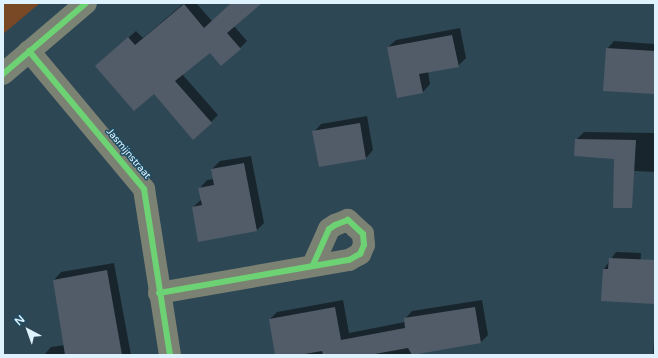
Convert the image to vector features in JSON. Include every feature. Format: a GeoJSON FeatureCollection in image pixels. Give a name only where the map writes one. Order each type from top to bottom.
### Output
{"type":"FeatureCollection","features":[{"type":"Feature","properties":{"kind":"street"},"geometry":{"type":"LineString","coordinates":[[3,74],[86,3]]}},
{"type":"Feature","properties":{"kind":"street","name":"Jasmijnstraat"},"geometry":{"type":"LineString","coordinates":[[29,51],[144,190],[159,293],[170,355]]}},
{"type":"Feature","properties":{"kind":"street"},"geometry":{"type":"LineString","coordinates":[[159,293],[313,265]]}},
{"type":"Feature","properties":{"kind":"shaded area"},"geometry":{"type":"Polygon","coordinates":[[[3,3],[40,3],[3,34],[3,3]]]}},
{"type":"Feature","properties":{"kind":"building"},"geometry":{"type":"Polygon","coordinates":[[[231,3],[262,3],[227,33],[241,49],[221,66],[210,53],[175,81],[212,123],[193,140],[154,94],[134,111],[95,66],[128,37],[135,45],[184,4],[204,28],[231,3]]]}},
{"type":"Feature","properties":{"kind":"building"},"geometry":{"type":"Polygon","coordinates":[[[452,35],[459,67],[419,74],[423,93],[397,98],[387,47],[452,35]]]}},
{"type":"Feature","properties":{"kind":"building"},"geometry":{"type":"Polygon","coordinates":[[[606,48],[655,51],[655,94],[603,91],[606,48]]]}},
{"type":"Feature","properties":{"kind":"building"},"geometry":{"type":"Polygon","coordinates":[[[360,123],[366,159],[319,167],[312,131],[360,123]]]}},
{"type":"Feature","properties":{"kind":"building"},"geometry":{"type":"Polygon","coordinates":[[[575,139],[636,140],[632,208],[613,208],[614,159],[574,156],[575,139]]]}},
{"type":"Feature","properties":{"kind":"building"},"geometry":{"type":"Polygon","coordinates":[[[244,163],[257,231],[198,242],[192,207],[202,205],[198,188],[214,185],[211,169],[244,163]]]}},
{"type":"Feature","properties":{"kind":"building"},"geometry":{"type":"Polygon","coordinates":[[[609,258],[655,260],[655,304],[601,301],[603,269],[608,269],[609,258]]]}},
{"type":"Feature","properties":{"kind":"building"},"geometry":{"type":"Polygon","coordinates":[[[107,270],[122,355],[65,355],[53,280],[107,270]]]}},
{"type":"Feature","properties":{"kind":"building"},"geometry":{"type":"Polygon","coordinates":[[[335,307],[341,340],[405,328],[404,318],[475,307],[481,343],[412,355],[408,348],[369,355],[323,355],[322,351],[299,355],[275,355],[269,319],[335,307]]]}},
{"type":"Feature","properties":{"kind":"cycle path"},"geometry":{"type":"LineString","coordinates":[[3,74],[86,3]]}},
{"type":"Feature","properties":{"kind":"cycle path"},"geometry":{"type":"LineString","coordinates":[[29,51],[144,189],[170,355]]}},
{"type":"Feature","properties":{"kind":"cycle path"},"geometry":{"type":"LineString","coordinates":[[159,293],[349,260],[360,254],[364,245],[363,234],[348,220],[335,225],[329,229],[313,265]]}}]}
